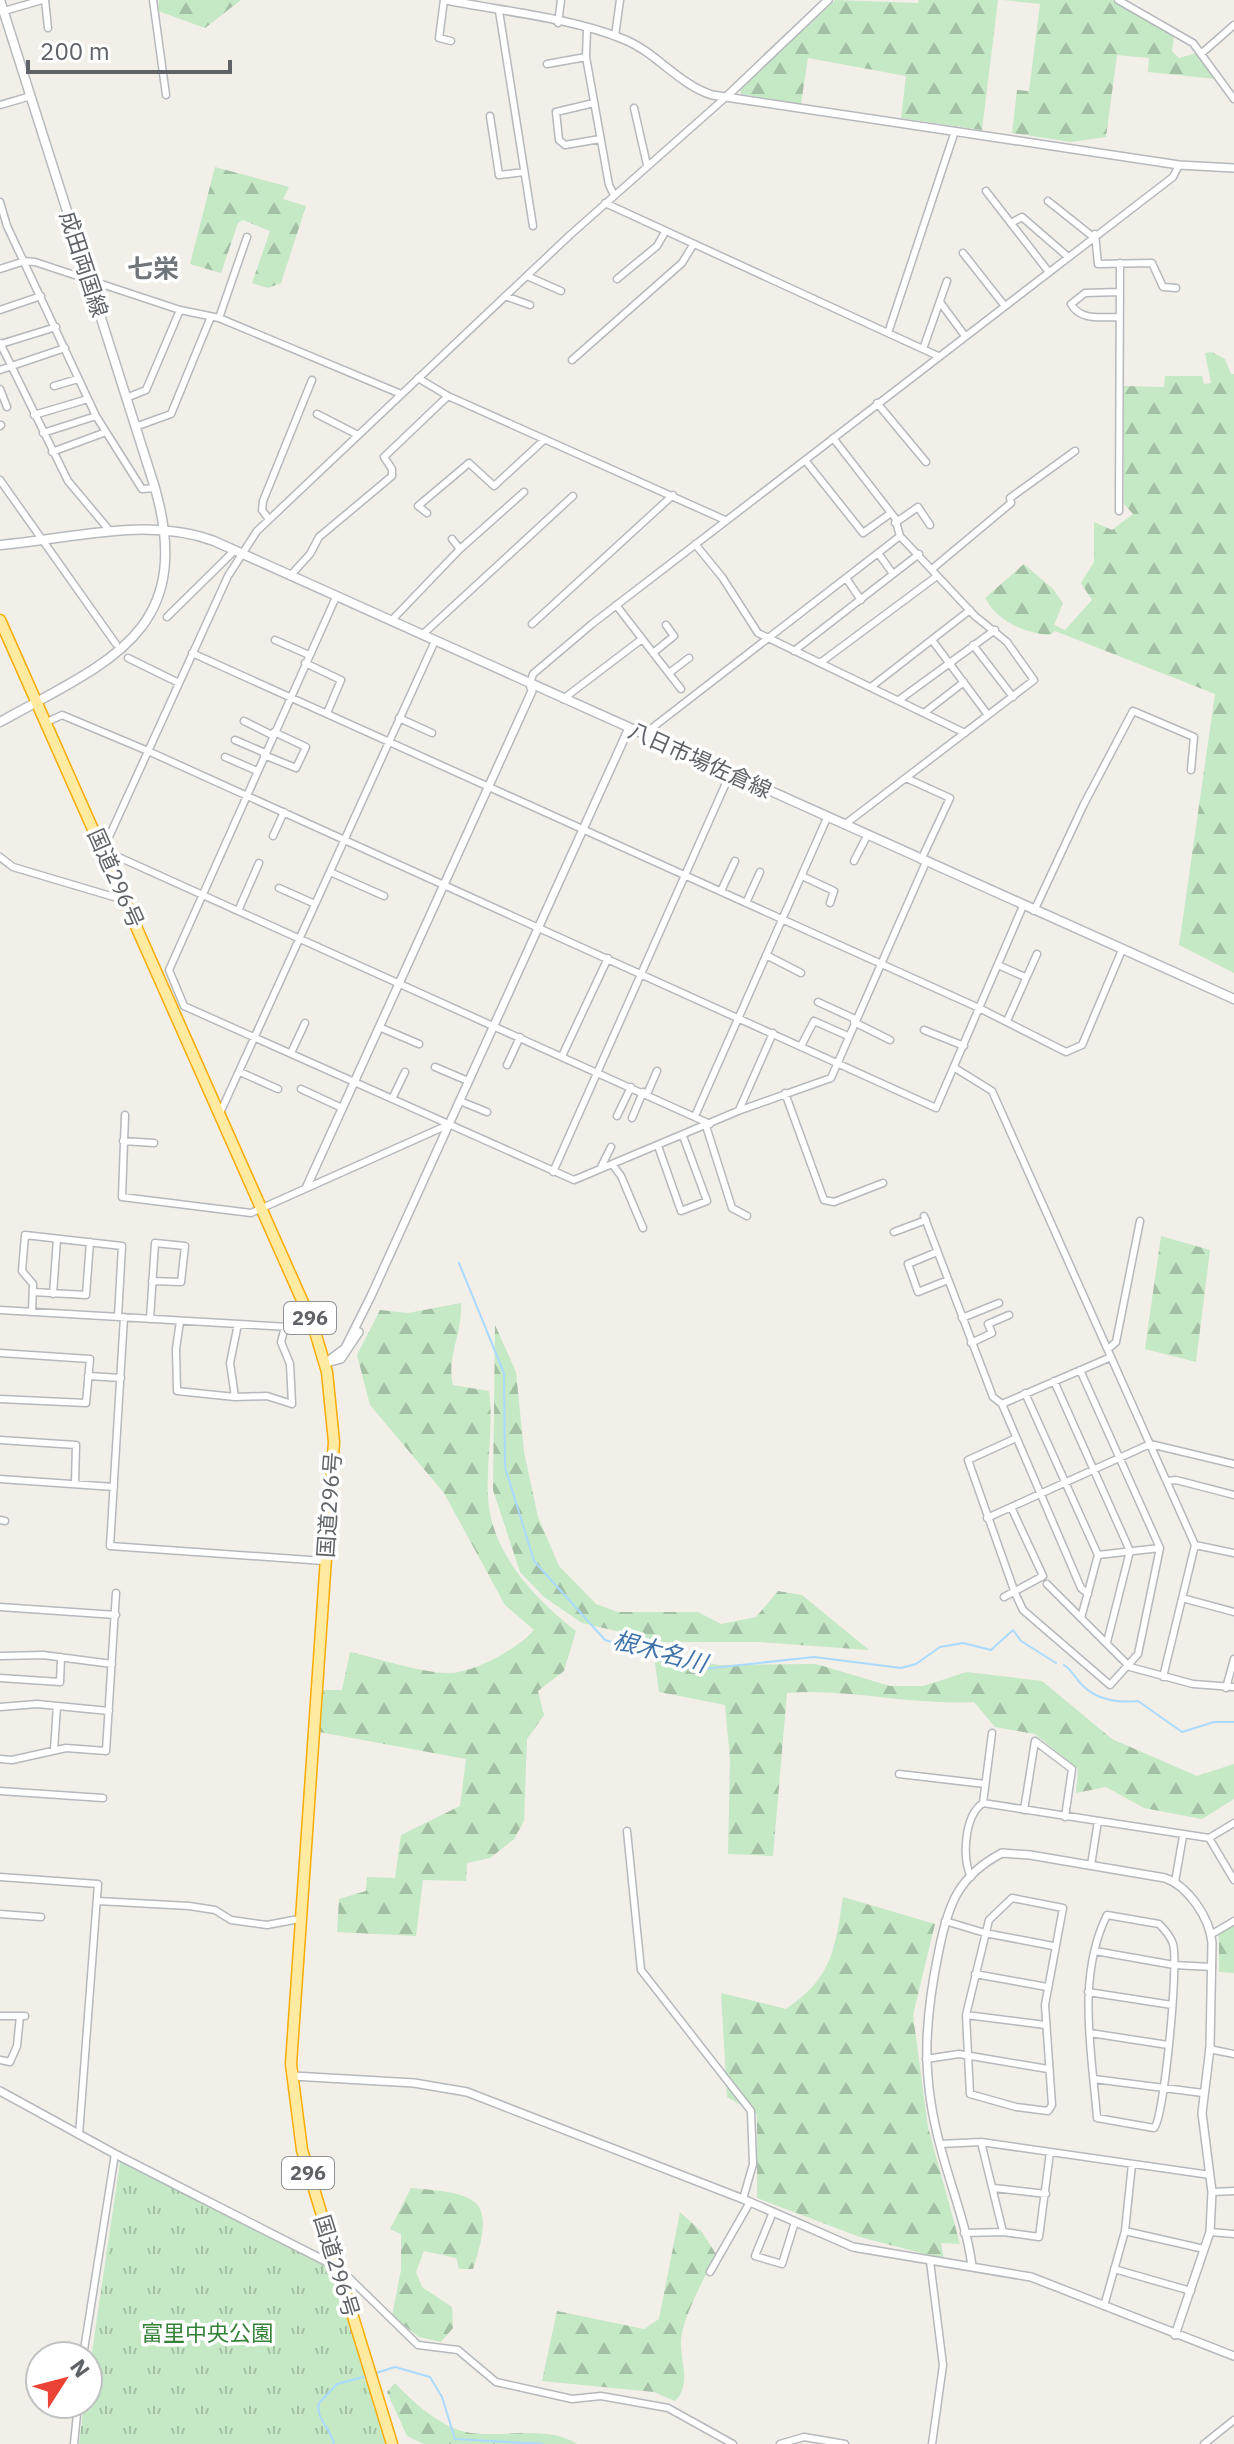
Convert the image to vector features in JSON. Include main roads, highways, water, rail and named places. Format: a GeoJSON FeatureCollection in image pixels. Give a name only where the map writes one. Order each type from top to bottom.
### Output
{"type":"FeatureCollection","features":[{"type":"Feature","properties":{"kind":"highway","name":"国道296号"},"geometry":{"type":"LineString","coordinates":[[0,620],[126,900],[173,996],[220,1113],[313,1325],[325,1363],[334,1442],[299,1919],[293,2076],[302,2150],[392,2444]]}},
{"type":"Feature","properties":{"kind":"main road","name":"成田両国線"},"geometry":{"type":"LineString","coordinates":[[0,0],[155,488],[164,528],[162,590],[155,610],[142,629],[112,656],[0,722]]}},
{"type":"Feature","properties":{"kind":"main road"},"geometry":{"type":"LineString","coordinates":[[0,545],[110,531],[164,528]]}},
{"type":"Feature","properties":{"kind":"main road","name":"八日市場佐倉線"},"geometry":{"type":"LineString","coordinates":[[164,528],[198,535],[243,554],[1234,999]]}},
{"type":"Feature","properties":{"kind":"waterway","name":"根木名川"},"geometry":{"type":"LineString","coordinates":[[459,1263],[504,1373],[505,1467],[534,1561],[605,1640],[703,1669],[814,1657],[901,1668],[916,1664],[940,1647],[963,1643],[991,1650],[1013,1630],[1021,1641],[1056,1663]]}},
{"type":"Feature","properties":{"kind":"waterway","name":"根木名川"},"geometry":{"type":"LineString","coordinates":[[1064,1665],[1094,1694],[1116,1701],[1138,1701],[1182,1732],[1214,1722],[1234,1722]]}},
{"type":"Feature","properties":{"kind":"waterway"},"geometry":{"type":"LineString","coordinates":[[373,2374],[395,2367],[430,2377],[442,2397],[455,2439],[543,2444]]}},
{"type":"Feature","properties":{"kind":"waterway"},"geometry":{"type":"LineString","coordinates":[[334,2444],[319,2414],[319,2403],[337,2384],[367,2376]]}},
{"type":"Feature","properties":{"kind":"district","name":"七栄"},"geometry":{"type":"Point","coordinates":[153,269]}},
{"type":"Feature","properties":{"kind":"park label","name":"富里中央公園"},"geometry":{"type":"Point","coordinates":[207,2333]}}]}
